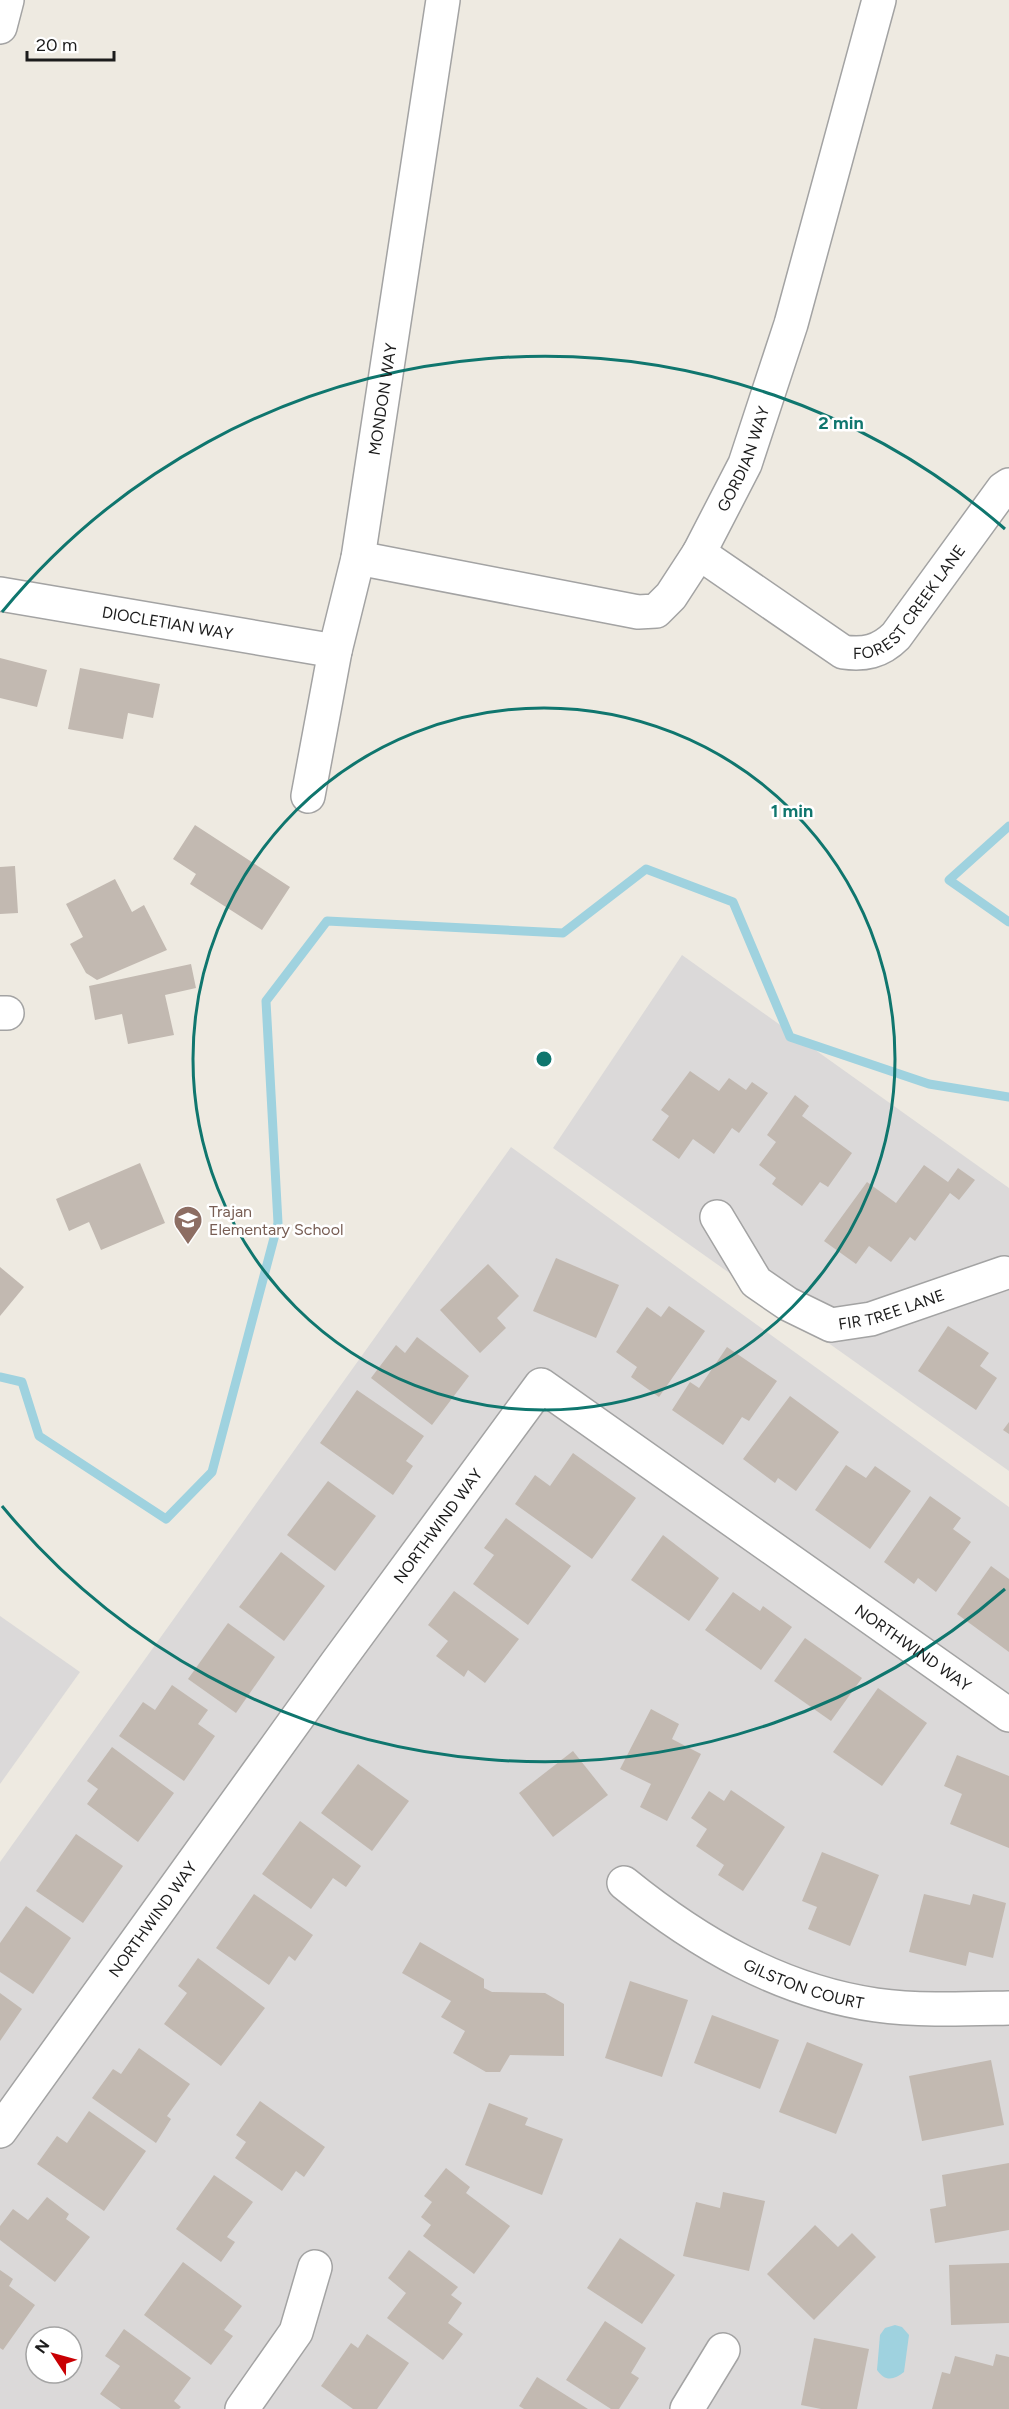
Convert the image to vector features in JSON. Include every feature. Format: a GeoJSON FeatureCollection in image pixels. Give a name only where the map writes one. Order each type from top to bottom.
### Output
{"type":"FeatureCollection","features":[{"type":"Feature","properties":{"kind":"street"},"geometry":{"type":"LineString","coordinates":[[0,27],[7,0]]}},
{"type":"Feature","properties":{"kind":"street","name":"MONDON WAY"},"geometry":{"type":"LineString","coordinates":[[308,796],[335,651],[358,558],[443,0]]}},
{"type":"Feature","properties":{"kind":"street","name":"GORDIAN WAY"},"geometry":{"type":"LineString","coordinates":[[358,558],[638,612],[656,611],[671,596],[699,553],[746,464],[769,396],[879,0]]}},
{"type":"Feature","properties":{"kind":"street","name":"FOREST CREEK LANE"},"geometry":{"type":"LineString","coordinates":[[699,553],[843,652],[860,654],[876,651],[896,636],[1003,489],[1009,485]]}},
{"type":"Feature","properties":{"kind":"street","name":"DIOCLETIAN WAY"},"geometry":{"type":"LineString","coordinates":[[0,594],[335,651]]}},
{"type":"Feature","properties":{"kind":"street","name":"FIR TREE LANE"},"geometry":{"type":"LineString","coordinates":[[717,1216],[756,1282],[788,1304],[831,1325],[870,1319],[1007,1271]]}},
{"type":"Feature","properties":{"kind":"street","name":"NORTHWIND WAY"},"geometry":{"type":"LineString","coordinates":[[0,2131],[336,1664],[541,1385],[1009,1715]]}},
{"type":"Feature","properties":{"kind":"street","name":"GILSTON COURT"},"geometry":{"type":"LineString","coordinates":[[624,1883],[672,1922],[721,1952],[822,1994],[876,2005],[922,2009],[1009,2008]]}},
{"type":"Feature","properties":{"kind":"street"},"geometry":{"type":"LineString","coordinates":[[242,2409],[296,2332],[315,2267]]}},
{"type":"Feature","properties":{"kind":"street"},"geometry":{"type":"LineString","coordinates":[[687,2409],[723,2350]]}},
{"type":"Feature","properties":{"kind":"shaded area"},"geometry":{"type":"Polygon","coordinates":[[[682,955],[1009,1188],[1009,1471],[553,1148],[682,955]]]}},
{"type":"Feature","properties":{"kind":"shaded area"},"geometry":{"type":"Polygon","coordinates":[[[511,1147],[1009,1507],[1009,2409],[0,2409],[0,1862],[511,1147]]]}},
{"type":"Feature","properties":{"kind":"shaded area"},"geometry":{"type":"Polygon","coordinates":[[[0,1616],[80,1672],[0,1784],[0,1616]]]}},
{"type":"Feature","properties":{"kind":"water"},"geometry":{"type":"Polygon","coordinates":[[[895,2325],[902,2327],[909,2335],[904,2372],[897,2377],[886,2378],[877,2370],[880,2335],[885,2328],[895,2325]]]}},
{"type":"Feature","properties":{"kind":"building"},"geometry":{"type":"Polygon","coordinates":[[[0,658],[47,670],[37,707],[0,698],[0,658]]]}},
{"type":"Feature","properties":{"kind":"building"},"geometry":{"type":"Polygon","coordinates":[[[80,668],[160,684],[153,718],[128,713],[123,739],[68,729],[80,668]]]}},
{"type":"Feature","properties":{"kind":"building"},"geometry":{"type":"Polygon","coordinates":[[[195,825],[290,887],[262,930],[190,884],[196,874],[173,859],[195,825]]]}},
{"type":"Feature","properties":{"kind":"building"},"geometry":{"type":"Polygon","coordinates":[[[15,866],[18,913],[0,914],[0,867],[15,866]]]}},
{"type":"Feature","properties":{"kind":"building"},"geometry":{"type":"Polygon","coordinates":[[[115,879],[132,912],[144,905],[167,950],[97,980],[86,973],[70,944],[83,937],[66,904],[115,879]]]}},
{"type":"Feature","properties":{"kind":"building"},"geometry":{"type":"Polygon","coordinates":[[[191,964],[196,988],[165,995],[174,1035],[128,1044],[122,1014],[95,1020],[89,986],[191,964]]]}},
{"type":"Feature","properties":{"kind":"building"},"geometry":{"type":"Polygon","coordinates":[[[690,1071],[719,1091],[729,1078],[746,1090],[752,1082],[768,1093],[739,1133],[732,1128],[714,1154],[693,1139],[679,1159],[652,1140],[669,1116],[661,1110],[690,1071]]]}},
{"type":"Feature","properties":{"kind":"building"},"geometry":{"type":"Polygon","coordinates":[[[795,1095],[809,1106],[802,1116],[852,1153],[828,1187],[820,1182],[802,1206],[772,1184],[776,1178],[759,1165],[776,1142],[767,1135],[795,1095]]]}},
{"type":"Feature","properties":{"kind":"building"},"geometry":{"type":"Polygon","coordinates":[[[140,1163],[165,1223],[101,1250],[89,1222],[69,1231],[56,1199],[140,1163]]]}},
{"type":"Feature","properties":{"kind":"building"},"geometry":{"type":"Polygon","coordinates":[[[924,1165],[948,1182],[958,1168],[975,1180],[959,1200],[950,1193],[915,1241],[910,1237],[891,1262],[869,1246],[856,1264],[824,1241],[867,1182],[896,1203],[924,1165]]]}},
{"type":"Feature","properties":{"kind":"building"},"geometry":{"type":"Polygon","coordinates":[[[556,1258],[619,1285],[596,1338],[533,1311],[556,1258]]]}},
{"type":"Feature","properties":{"kind":"building"},"geometry":{"type":"Polygon","coordinates":[[[488,1264],[519,1296],[497,1318],[506,1328],[480,1353],[440,1310],[488,1264]]]}},
{"type":"Feature","properties":{"kind":"building"},"geometry":{"type":"Polygon","coordinates":[[[0,1267],[24,1287],[0,1316],[0,1267]]]}},
{"type":"Feature","properties":{"kind":"building"},"geometry":{"type":"Polygon","coordinates":[[[669,1306],[705,1331],[659,1397],[631,1377],[637,1367],[616,1352],[647,1307],[661,1317],[669,1306]]]}},
{"type":"Feature","properties":{"kind":"building"},"geometry":{"type":"Polygon","coordinates":[[[948,1326],[989,1353],[980,1366],[997,1378],[976,1410],[918,1371],[948,1326]]]}},
{"type":"Feature","properties":{"kind":"building"},"geometry":{"type":"Polygon","coordinates":[[[417,1337],[469,1376],[432,1425],[371,1378],[396,1345],[405,1353],[417,1337]]]}},
{"type":"Feature","properties":{"kind":"building"},"geometry":{"type":"Polygon","coordinates":[[[727,1347],[777,1381],[749,1421],[742,1417],[723,1445],[672,1410],[690,1382],[699,1388],[727,1347]]]}},
{"type":"Feature","properties":{"kind":"building"},"geometry":{"type":"Polygon","coordinates":[[[357,1390],[424,1436],[406,1461],[413,1466],[393,1495],[320,1443],[357,1390]]]}},
{"type":"Feature","properties":{"kind":"building"},"geometry":{"type":"Polygon","coordinates":[[[790,1396],[839,1432],[796,1491],[778,1478],[775,1483],[743,1459],[790,1396]]]}},
{"type":"Feature","properties":{"kind":"building"},"geometry":{"type":"Polygon","coordinates":[[[1009,1422],[1009,1434],[1003,1430],[1009,1422]]]}},
{"type":"Feature","properties":{"kind":"building"},"geometry":{"type":"Polygon","coordinates":[[[573,1453],[636,1498],[592,1559],[515,1504],[535,1475],[550,1486],[573,1453]]]}},
{"type":"Feature","properties":{"kind":"building"},"geometry":{"type":"Polygon","coordinates":[[[846,1465],[866,1478],[875,1466],[911,1491],[870,1549],[815,1510],[846,1465]]]}},
{"type":"Feature","properties":{"kind":"building"},"geometry":{"type":"Polygon","coordinates":[[[328,1481],[376,1516],[335,1571],[287,1535],[328,1481]]]}},
{"type":"Feature","properties":{"kind":"building"},"geometry":{"type":"Polygon","coordinates":[[[930,1496],[961,1518],[953,1529],[971,1542],[936,1592],[918,1578],[914,1584],[884,1562],[930,1496]]]}},
{"type":"Feature","properties":{"kind":"building"},"geometry":{"type":"Polygon","coordinates":[[[506,1518],[571,1566],[528,1625],[473,1584],[494,1555],[484,1548],[506,1518]]]}},
{"type":"Feature","properties":{"kind":"building"},"geometry":{"type":"Polygon","coordinates":[[[663,1535],[719,1578],[689,1621],[631,1580],[663,1535]]]}},
{"type":"Feature","properties":{"kind":"building"},"geometry":{"type":"Polygon","coordinates":[[[281,1552],[325,1586],[284,1641],[239,1607],[281,1552]]]}},
{"type":"Feature","properties":{"kind":"building"},"geometry":{"type":"Polygon","coordinates":[[[991,1566],[1009,1579],[1009,1652],[957,1614],[991,1566]]]}},
{"type":"Feature","properties":{"kind":"building"},"geometry":{"type":"Polygon","coordinates":[[[454,1591],[519,1639],[485,1683],[468,1670],[464,1677],[436,1656],[448,1641],[428,1625],[454,1591]]]}},
{"type":"Feature","properties":{"kind":"building"},"geometry":{"type":"Polygon","coordinates":[[[733,1592],[760,1611],[763,1606],[792,1627],[761,1670],[705,1630],[733,1592]]]}},
{"type":"Feature","properties":{"kind":"building"},"geometry":{"type":"Polygon","coordinates":[[[228,1623],[275,1657],[236,1713],[188,1679],[228,1623]]]}},
{"type":"Feature","properties":{"kind":"building"},"geometry":{"type":"Polygon","coordinates":[[[805,1638],[862,1678],[831,1721],[774,1681],[805,1638]]]}},
{"type":"Feature","properties":{"kind":"building"},"geometry":{"type":"Polygon","coordinates":[[[172,1685],[208,1710],[198,1724],[215,1736],[184,1781],[119,1736],[143,1702],[155,1710],[172,1685]]]}},
{"type":"Feature","properties":{"kind":"building"},"geometry":{"type":"Polygon","coordinates":[[[878,1688],[927,1723],[882,1786],[833,1752],[878,1688]]]}},
{"type":"Feature","properties":{"kind":"building"},"geometry":{"type":"Polygon","coordinates":[[[651,1709],[679,1724],[672,1739],[701,1754],[667,1821],[640,1807],[651,1784],[620,1769],[651,1709]]]}},
{"type":"Feature","properties":{"kind":"building"},"geometry":{"type":"Polygon","coordinates":[[[112,1747],[174,1793],[138,1842],[87,1804],[98,1789],[87,1781],[112,1747]]]}},
{"type":"Feature","properties":{"kind":"building"},"geometry":{"type":"Polygon","coordinates":[[[573,1751],[608,1795],[553,1837],[519,1793],[573,1751]]]}},
{"type":"Feature","properties":{"kind":"building"},"geometry":{"type":"Polygon","coordinates":[[[957,1755],[1009,1776],[1009,1848],[950,1824],[962,1794],[944,1786],[957,1755]]]}},
{"type":"Feature","properties":{"kind":"building"},"geometry":{"type":"Polygon","coordinates":[[[358,1764],[409,1801],[372,1851],[321,1813],[358,1764]]]}},
{"type":"Feature","properties":{"kind":"building"},"geometry":{"type":"Polygon","coordinates":[[[731,1790],[785,1827],[743,1891],[718,1875],[724,1865],[696,1846],[707,1829],[691,1818],[709,1791],[724,1801],[731,1790]]]}},
{"type":"Feature","properties":{"kind":"building"},"geometry":{"type":"Polygon","coordinates":[[[300,1821],[361,1866],[346,1887],[333,1878],[311,1909],[262,1874],[300,1821]]]}},
{"type":"Feature","properties":{"kind":"building"},"geometry":{"type":"Polygon","coordinates":[[[76,1834],[123,1866],[83,1923],[36,1891],[76,1834]]]}},
{"type":"Feature","properties":{"kind":"building"},"geometry":{"type":"Polygon","coordinates":[[[822,1852],[879,1875],[850,1946],[808,1929],[817,1907],[802,1901],[822,1852]]]}},
{"type":"Feature","properties":{"kind":"building"},"geometry":{"type":"Polygon","coordinates":[[[254,1894],[313,1935],[295,1961],[289,1956],[269,1985],[216,1948],[254,1894]]]}},
{"type":"Feature","properties":{"kind":"building"},"geometry":{"type":"Polygon","coordinates":[[[924,1894],[970,1905],[973,1894],[1006,1903],[993,1958],[969,1952],[966,1966],[909,1952],[924,1894]]]}},
{"type":"Feature","properties":{"kind":"building"},"geometry":{"type":"Polygon","coordinates":[[[26,1906],[71,1938],[33,1994],[0,1972],[0,1943],[26,1906]]]}},
{"type":"Feature","properties":{"kind":"building"},"geometry":{"type":"Polygon","coordinates":[[[420,1942],[484,1979],[484,1988],[492,1992],[545,1993],[564,2004],[564,2056],[510,2055],[500,2072],[486,2072],[453,2053],[465,2031],[441,2017],[451,2001],[402,1973],[420,1942]]]}},
{"type":"Feature","properties":{"kind":"building"},"geometry":{"type":"Polygon","coordinates":[[[198,1958],[265,2008],[221,2066],[164,2024],[187,1993],[178,1986],[198,1958]]]}},
{"type":"Feature","properties":{"kind":"building"},"geometry":{"type":"Polygon","coordinates":[[[630,1981],[688,2000],[662,2077],[605,2058],[630,1981]]]}},
{"type":"Feature","properties":{"kind":"building"},"geometry":{"type":"Polygon","coordinates":[[[0,1993],[22,2009],[0,2041],[0,1993]]]}},
{"type":"Feature","properties":{"kind":"building"},"geometry":{"type":"Polygon","coordinates":[[[712,2015],[779,2040],[760,2089],[694,2063],[712,2015]]]}},
{"type":"Feature","properties":{"kind":"building"},"geometry":{"type":"Polygon","coordinates":[[[807,2042],[863,2064],[836,2134],[779,2112],[807,2042]]]}},
{"type":"Feature","properties":{"kind":"building"},"geometry":{"type":"Polygon","coordinates":[[[139,2048],[190,2084],[167,2116],[171,2119],[156,2143],[92,2098],[113,2069],[121,2074],[139,2048]]]}},
{"type":"Feature","properties":{"kind":"building"},"geometry":{"type":"Polygon","coordinates":[[[991,2060],[1004,2125],[922,2141],[909,2076],[991,2060]]]}},
{"type":"Feature","properties":{"kind":"building"},"geometry":{"type":"Polygon","coordinates":[[[260,2101],[325,2147],[304,2177],[296,2171],[282,2191],[235,2158],[246,2142],[236,2135],[260,2101]]]}},
{"type":"Feature","properties":{"kind":"building"},"geometry":{"type":"Polygon","coordinates":[[[489,2103],[528,2118],[525,2125],[563,2139],[542,2195],[465,2165],[489,2103]]]}},
{"type":"Feature","properties":{"kind":"building"},"geometry":{"type":"Polygon","coordinates":[[[89,2111],[146,2151],[104,2211],[37,2164],[57,2136],[67,2143],[89,2111]]]}},
{"type":"Feature","properties":{"kind":"building"},"geometry":{"type":"Polygon","coordinates":[[[1009,2163],[1009,2230],[935,2243],[930,2209],[946,2206],[942,2175],[1009,2163]]]}},
{"type":"Feature","properties":{"kind":"building"},"geometry":{"type":"Polygon","coordinates":[[[446,2168],[470,2187],[466,2193],[510,2226],[474,2274],[423,2236],[431,2225],[421,2217],[432,2202],[424,2196],[446,2168]]]}},
{"type":"Feature","properties":{"kind":"building"},"geometry":{"type":"Polygon","coordinates":[[[214,2175],[253,2202],[227,2237],[235,2242],[221,2262],[176,2229],[214,2175]]]}},
{"type":"Feature","properties":{"kind":"building"},"geometry":{"type":"Polygon","coordinates":[[[723,2192],[765,2201],[749,2271],[683,2256],[696,2202],[720,2208],[723,2192]]]}},
{"type":"Feature","properties":{"kind":"building"},"geometry":{"type":"Polygon","coordinates":[[[47,2197],[69,2214],[66,2219],[90,2237],[55,2282],[0,2240],[0,2226],[13,2209],[28,2220],[47,2197]]]}},
{"type":"Feature","properties":{"kind":"building"},"geometry":{"type":"Polygon","coordinates":[[[815,2225],[838,2247],[852,2233],[876,2257],[814,2320],[767,2274],[815,2225]]]}},
{"type":"Feature","properties":{"kind":"building"},"geometry":{"type":"Polygon","coordinates":[[[620,2238],[675,2275],[642,2324],[587,2288],[620,2238]]]}},
{"type":"Feature","properties":{"kind":"building"},"geometry":{"type":"Polygon","coordinates":[[[409,2250],[458,2287],[451,2295],[462,2303],[448,2323],[463,2334],[443,2360],[387,2318],[406,2293],[388,2278],[409,2250]]]}},
{"type":"Feature","properties":{"kind":"building"},"geometry":{"type":"Polygon","coordinates":[[[183,2262],[242,2306],[224,2330],[233,2336],[211,2365],[144,2315],[183,2262]]]}},
{"type":"Feature","properties":{"kind":"building"},"geometry":{"type":"Polygon","coordinates":[[[1009,2263],[1009,2323],[951,2325],[949,2265],[1009,2263]]]}},
{"type":"Feature","properties":{"kind":"building"},"geometry":{"type":"Polygon","coordinates":[[[0,2270],[13,2279],[9,2286],[35,2305],[3,2350],[0,2348],[0,2270]]]}},
{"type":"Feature","properties":{"kind":"building"},"geometry":{"type":"Polygon","coordinates":[[[605,2321],[646,2348],[631,2373],[639,2378],[619,2409],[611,2409],[566,2380],[605,2321]]]}},
{"type":"Feature","properties":{"kind":"building"},"geometry":{"type":"Polygon","coordinates":[[[124,2329],[191,2378],[174,2401],[181,2407],[179,2409],[121,2409],[100,2394],[120,2366],[105,2356],[124,2329]]]}},
{"type":"Feature","properties":{"kind":"building"},"geometry":{"type":"Polygon","coordinates":[[[367,2334],[409,2363],[377,2409],[353,2409],[321,2386],[351,2343],[358,2348],[367,2334]]]}},
{"type":"Feature","properties":{"kind":"building"},"geometry":{"type":"Polygon","coordinates":[[[814,2338],[869,2349],[857,2409],[821,2409],[801,2405],[814,2338]]]}},
{"type":"Feature","properties":{"kind":"building"},"geometry":{"type":"Polygon","coordinates":[[[996,2354],[1009,2357],[1009,2409],[932,2409],[942,2372],[950,2374],[955,2356],[993,2366],[996,2354]]]}},
{"type":"Feature","properties":{"kind":"building"},"geometry":{"type":"Polygon","coordinates":[[[537,2377],[588,2409],[524,2409],[519,2406],[537,2377]]]}},
{"type":"Feature","properties":{"kind":"waterway"},"geometry":{"type":"LineString","coordinates":[[1009,826],[949,880],[1009,922]]}},
{"type":"Feature","properties":{"kind":"waterway"},"geometry":{"type":"LineString","coordinates":[[0,1377],[22,1382],[39,1436],[166,1519],[212,1472],[278,1223],[266,1001],[327,921],[563,933],[646,869],[733,902],[790,1037],[929,1084],[1009,1097]]}},
{"type":"Feature","properties":{"kind":"place","name":"Trajan Elementary School"},"geometry":{"type":"Point","coordinates":[188,1246]}}]}
